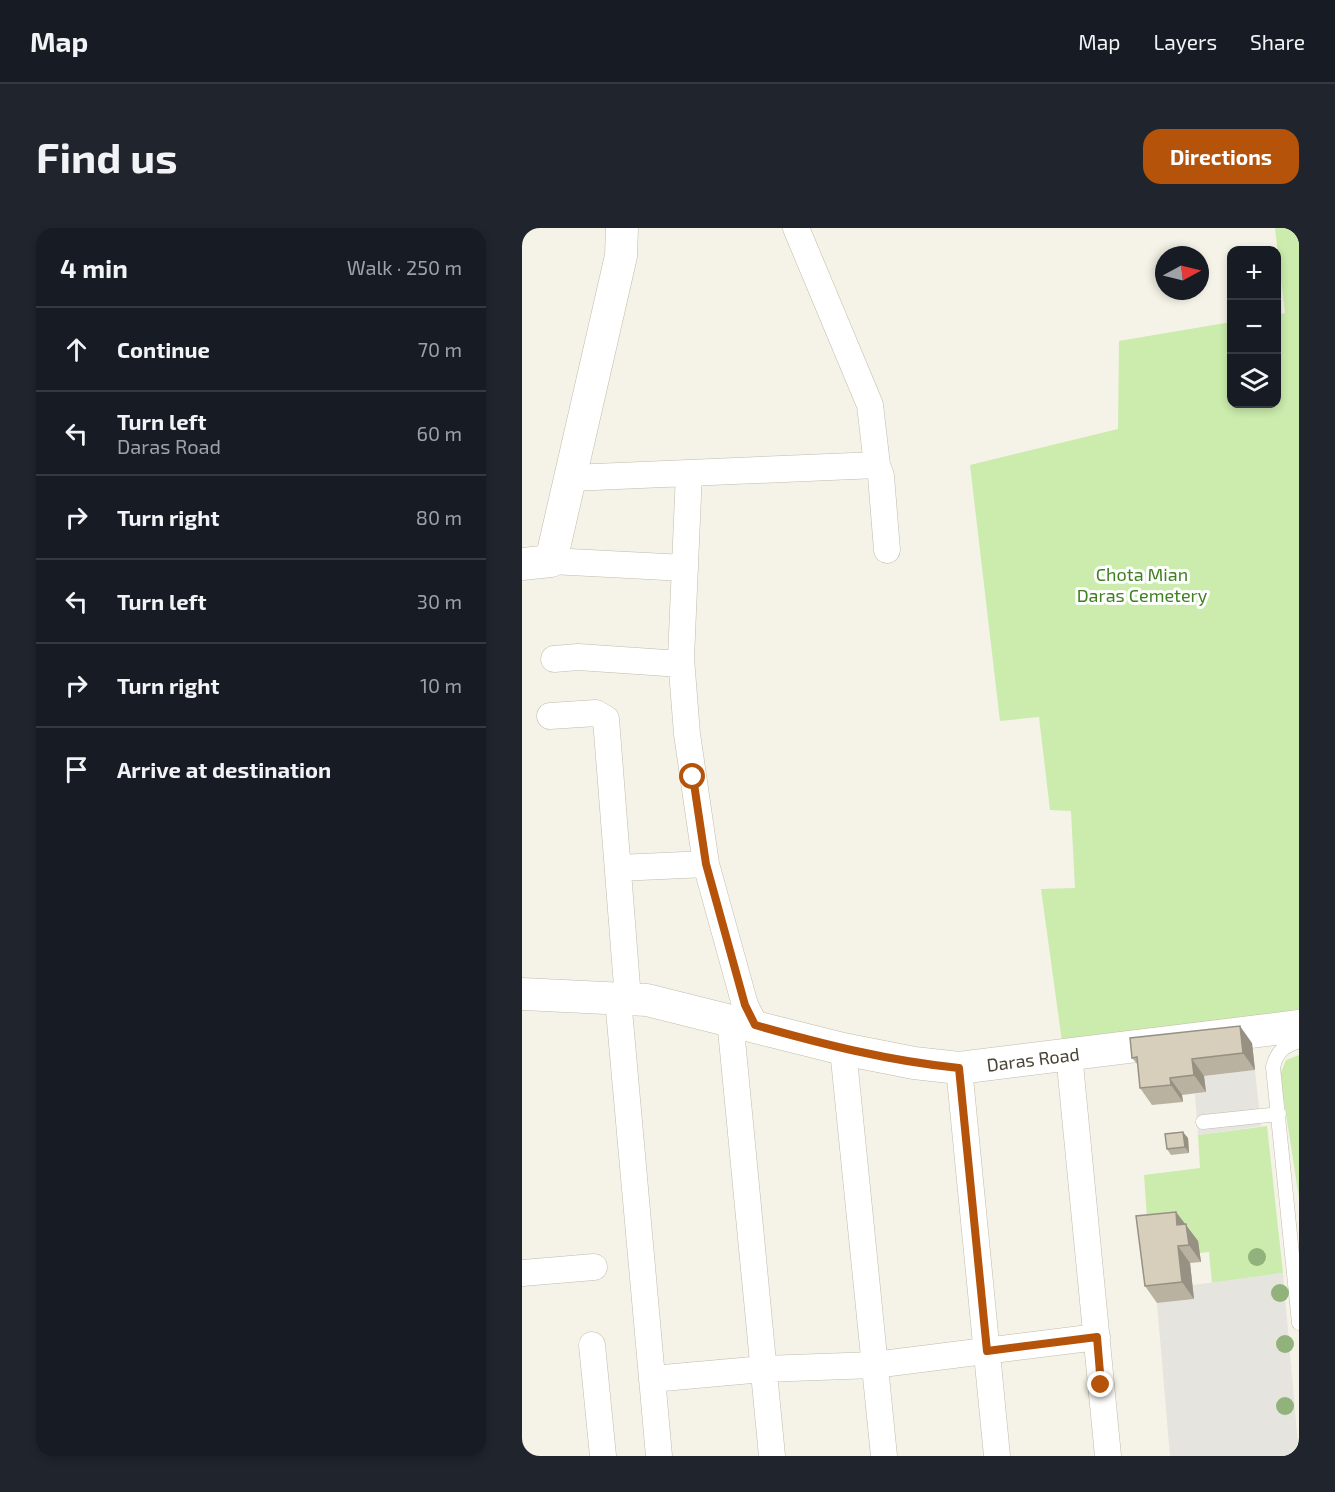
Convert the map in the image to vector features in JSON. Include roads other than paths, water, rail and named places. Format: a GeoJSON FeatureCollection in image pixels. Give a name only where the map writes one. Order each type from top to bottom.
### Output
{"type":"FeatureCollection","features":[{"type":"Feature","properties":{"kind":"street"},"geometry":{"type":"LineString","coordinates":[[622,228],[621,256],[571,478],[537,562],[685,568]]}},
{"type":"Feature","properties":{"kind":"street"},"geometry":{"type":"LineString","coordinates":[[796,228],[870,405],[887,550]]}},
{"type":"Feature","properties":{"kind":"street"},"geometry":{"type":"LineString","coordinates":[[571,478],[877,465]]}},
{"type":"Feature","properties":{"kind":"street"},"geometry":{"type":"LineString","coordinates":[[689,473],[681,664],[687,734],[706,864],[745,1005],[742,1022],[764,1369],[772,1456]]}},
{"type":"Feature","properties":{"kind":"street"},"geometry":{"type":"LineString","coordinates":[[554,659],[578,657],[681,664]]}},
{"type":"Feature","properties":{"kind":"street"},"geometry":{"type":"LineString","coordinates":[[550,716],[596,713],[606,719],[618,868],[623,999],[658,1456]]}},
{"type":"Feature","properties":{"kind":"street"},"geometry":{"type":"LineString","coordinates":[[618,868],[706,864]]}},
{"type":"Feature","properties":{"kind":"street","name":"Daras Road"},"geometry":{"type":"LineString","coordinates":[[522,994],[647,1000],[843,1049],[914,1063],[959,1068],[1299,1026]]}},
{"type":"Feature","properties":{"kind":"street"},"geometry":{"type":"LineString","coordinates":[[843,1049],[884,1456]]}},
{"type":"Feature","properties":{"kind":"street"},"geometry":{"type":"LineString","coordinates":[[1069,1054],[1108,1456]]}},
{"type":"Feature","properties":{"kind":"street"},"geometry":{"type":"LineString","coordinates":[[959,1068],[998,1456]]}},
{"type":"Feature","properties":{"kind":"street"},"geometry":{"type":"LineString","coordinates":[[522,1274],[594,1267]]}},
{"type":"Feature","properties":{"kind":"street"},"geometry":{"type":"LineString","coordinates":[[652,1379],[764,1369],[874,1365],[1097,1337]]}},
{"type":"Feature","properties":{"kind":"street"},"geometry":{"type":"LineString","coordinates":[[592,1345],[603,1456]]}},
{"type":"Feature","properties":{"kind":"lane"},"geometry":{"type":"LineString","coordinates":[[1299,1041],[1284,1046],[1276,1056],[1273,1067],[1299,1323]]}},
{"type":"Feature","properties":{"kind":"lane"},"geometry":{"type":"LineString","coordinates":[[1203,1122],[1279,1114]]}},
{"type":"Feature","properties":{"kind":"park label","name":"Chota Mian Daras Cemetery"},"geometry":{"type":"Point","coordinates":[1142,584]}}]}
